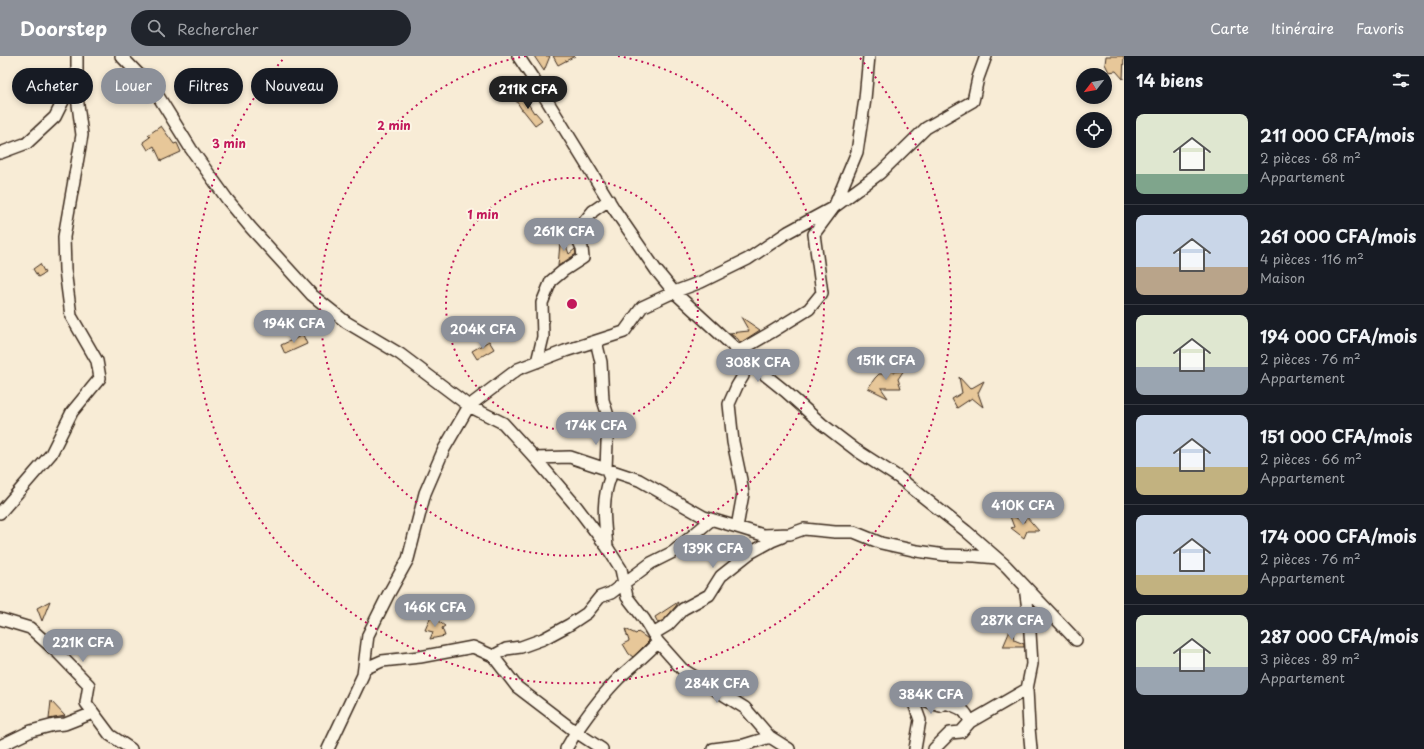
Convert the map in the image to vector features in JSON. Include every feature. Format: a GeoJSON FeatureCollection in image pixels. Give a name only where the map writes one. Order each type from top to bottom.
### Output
{"type":"FeatureCollection","features":[{"type":"Feature","properties":{"kind":"street"},"geometry":{"type":"LineString","coordinates":[[77,56],[77,68]]}},
{"type":"Feature","properties":{"kind":"street"},"geometry":{"type":"LineString","coordinates":[[121,56],[155,90],[191,149],[246,222],[312,294],[346,322],[400,354],[469,406],[503,423],[576,506],[607,547],[621,569],[627,597],[656,638],[682,669],[745,708],[770,737],[789,749]]}},
{"type":"Feature","properties":{"kind":"street"},"geometry":{"type":"LineString","coordinates":[[518,56],[608,200],[647,258],[674,292],[822,424],[856,450],[898,477],[966,531],[1006,566],[1076,640]]}},
{"type":"Feature","properties":{"kind":"street"},"geometry":{"type":"LineString","coordinates":[[739,351],[809,309],[822,293],[814,234],[834,207],[857,152],[865,99],[869,56]]}},
{"type":"Feature","properties":{"kind":"street"},"geometry":{"type":"LineString","coordinates":[[328,749],[363,675],[368,636],[408,559],[425,493],[444,449],[469,406],[518,369],[624,332],[642,307],[674,292],[701,282],[748,259],[788,232],[834,207],[880,173],[926,128],[973,100],[978,78],[986,56]]}},
{"type":"Feature","properties":{"kind":"street"},"geometry":{"type":"LineString","coordinates":[[0,153],[27,143],[55,117],[62,104]]}},
{"type":"Feature","properties":{"kind":"street"},"geometry":{"type":"LineString","coordinates":[[0,513],[51,454],[72,412],[100,378],[98,361],[71,316],[66,270],[64,237],[82,135],[78,104]]}},
{"type":"Feature","properties":{"kind":"street"},"geometry":{"type":"LineString","coordinates":[[537,362],[543,337],[542,303],[551,282],[563,271],[583,258],[582,248],[575,233],[592,211],[608,200]]}},
{"type":"Feature","properties":{"kind":"street"},"geometry":{"type":"LineString","coordinates":[[596,341],[601,362],[603,400],[608,416],[606,469],[610,478],[607,487],[603,515],[607,547]]}},
{"type":"Feature","properties":{"kind":"street"},"geometry":{"type":"LineString","coordinates":[[736,527],[743,494],[733,442],[729,404],[743,376],[739,351]]}},
{"type":"Feature","properties":{"kind":"street"},"geometry":{"type":"LineString","coordinates":[[535,458],[570,457],[639,480],[704,518],[763,535],[790,534]]}},
{"type":"Feature","properties":{"kind":"street"},"geometry":{"type":"LineString","coordinates":[[493,656],[506,649],[521,647],[543,639],[570,625],[587,613],[600,597],[611,593],[651,563],[673,552],[711,520]]}},
{"type":"Feature","properties":{"kind":"street"},"geometry":{"type":"LineString","coordinates":[[566,749],[592,709],[619,678],[643,658],[656,638],[683,609],[709,595],[721,576],[750,553],[772,540],[804,529],[854,532],[881,543],[917,551],[944,555],[997,558]]}},
{"type":"Feature","properties":{"kind":"street"},"geometry":{"type":"LineString","coordinates":[[1025,587],[1029,617],[1032,664],[1027,689],[1028,728],[1031,749]]}},
{"type":"Feature","properties":{"kind":"street"},"geometry":{"type":"LineString","coordinates":[[0,619],[30,628],[57,652],[89,685],[86,703],[93,713],[110,735],[131,749]]}},
{"type":"Feature","properties":{"kind":"street"},"geometry":{"type":"LineString","coordinates":[[364,669],[382,661],[420,658],[473,647],[493,656],[517,687],[576,732],[602,749]]}},
{"type":"Feature","properties":{"kind":"street"},"geometry":{"type":"LineString","coordinates":[[934,749],[950,733],[961,732],[970,722],[1027,689]]}},
{"type":"Feature","properties":{"kind":"street"},"geometry":{"type":"LineString","coordinates":[[916,749],[920,720],[911,695],[940,706],[946,703],[962,709],[967,714],[970,722]]}},
{"type":"Feature","properties":{"kind":"street"},"geometry":{"type":"LineString","coordinates":[[0,746],[31,731],[54,724],[65,724],[93,713]]}},
{"type":"Feature","properties":{"kind":"street"},"geometry":{"type":"LineString","coordinates":[[713,749],[744,745],[770,737]]}},
{"type":"Feature","properties":{"kind":"building"},"geometry":{"type":"Polygon","coordinates":[[[534,56],[550,56],[544,71],[534,56]]]}},
{"type":"Feature","properties":{"kind":"building"},"geometry":{"type":"Polygon","coordinates":[[[553,56],[575,56],[558,65],[553,56]]]}},
{"type":"Feature","properties":{"kind":"building"},"geometry":{"type":"Polygon","coordinates":[[[1106,56],[1124,56],[1123,79],[1116,71],[1112,72],[1112,68],[1107,68],[1105,64],[1106,56]]]}},
{"type":"Feature","properties":{"kind":"building"},"geometry":{"type":"Polygon","coordinates":[[[522,94],[534,113],[535,112],[542,120],[535,125],[515,99],[522,94]]]}},
{"type":"Feature","properties":{"kind":"building"},"geometry":{"type":"Polygon","coordinates":[[[161,126],[174,144],[177,143],[181,152],[161,161],[154,146],[148,150],[143,142],[150,137],[148,135],[161,126]]]}},
{"type":"Feature","properties":{"kind":"building"},"geometry":{"type":"Polygon","coordinates":[[[561,232],[569,254],[575,249],[576,254],[558,266],[561,232]]]}},
{"type":"Feature","properties":{"kind":"building"},"geometry":{"type":"Polygon","coordinates":[[[40,264],[45,273],[38,277],[33,269],[40,264]]]}},
{"type":"Feature","properties":{"kind":"building"},"geometry":{"type":"Polygon","coordinates":[[[741,317],[760,330],[740,343],[738,339],[729,333],[749,331],[741,317]]]}},
{"type":"Feature","properties":{"kind":"building"},"geometry":{"type":"Polygon","coordinates":[[[303,335],[307,344],[285,354],[281,345],[303,335]]]}},
{"type":"Feature","properties":{"kind":"building"},"geometry":{"type":"Polygon","coordinates":[[[489,341],[494,349],[477,359],[472,351],[489,341]]]}},
{"type":"Feature","properties":{"kind":"building"},"geometry":{"type":"Polygon","coordinates":[[[887,367],[894,372],[904,370],[898,379],[901,388],[881,388],[888,398],[868,388],[879,374],[884,374],[887,367]]]}},
{"type":"Feature","properties":{"kind":"building"},"geometry":{"type":"Polygon","coordinates":[[[959,377],[970,389],[984,381],[978,393],[983,407],[972,398],[957,408],[952,399],[962,393],[959,377]]]}},
{"type":"Feature","properties":{"kind":"building"},"geometry":{"type":"Polygon","coordinates":[[[1009,514],[1024,522],[1026,516],[1039,531],[1027,531],[1024,538],[1011,528],[1014,527],[1009,514]]]}},
{"type":"Feature","properties":{"kind":"building"},"geometry":{"type":"Polygon","coordinates":[[[50,601],[42,621],[37,608],[50,601]]]}},
{"type":"Feature","properties":{"kind":"building"},"geometry":{"type":"Polygon","coordinates":[[[678,602],[664,620],[658,623],[655,617],[678,602]]]}},
{"type":"Feature","properties":{"kind":"building"},"geometry":{"type":"Polygon","coordinates":[[[431,616],[445,626],[442,628],[445,636],[430,639],[433,632],[425,630],[431,616]]]}},
{"type":"Feature","properties":{"kind":"building"},"geometry":{"type":"Polygon","coordinates":[[[1012,626],[1014,640],[1024,644],[1024,647],[1003,647],[1012,626]]]}},
{"type":"Feature","properties":{"kind":"building"},"geometry":{"type":"Polygon","coordinates":[[[625,629],[636,634],[638,632],[649,641],[633,657],[629,654],[623,644],[629,641],[625,629]]]}},
{"type":"Feature","properties":{"kind":"building"},"geometry":{"type":"Polygon","coordinates":[[[51,701],[65,716],[49,719],[51,701]]]}}]}
